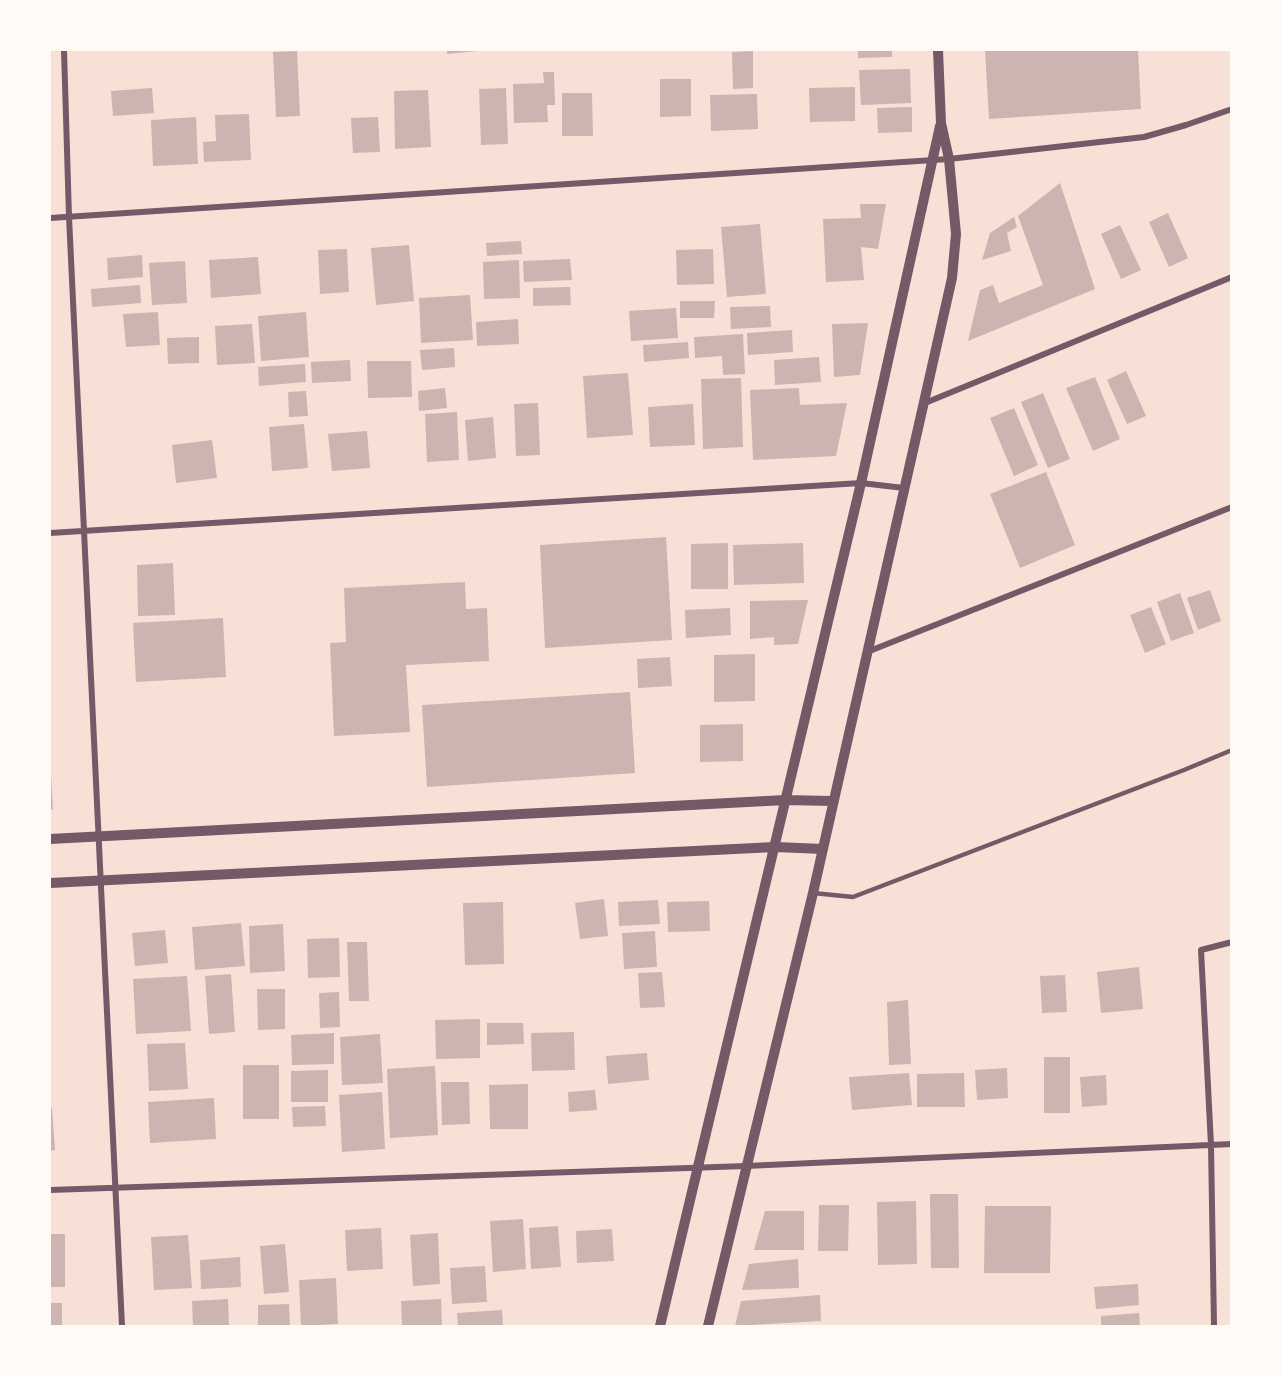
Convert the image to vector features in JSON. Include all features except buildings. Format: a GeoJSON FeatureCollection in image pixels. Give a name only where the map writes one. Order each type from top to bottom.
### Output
{"type":"FeatureCollection","features":[{"type":"Feature","properties":{"kind":"street"},"geometry":{"type":"LineString","coordinates":[[64,50],[69,217],[122,1326]]}},
{"type":"Feature","properties":{"kind":"street"},"geometry":{"type":"LineString","coordinates":[[708,1326],[813,893],[952,278],[956,234],[949,159],[941,123],[938,50]]}},
{"type":"Feature","properties":{"kind":"street"},"geometry":{"type":"LineString","coordinates":[[50,218],[932,161],[1144,137],[1232,109]]}},
{"type":"Feature","properties":{"kind":"street"},"geometry":{"type":"LineString","coordinates":[[660,1326],[861,483],[941,123]]}},
{"type":"Feature","properties":{"kind":"street"},"geometry":{"type":"LineString","coordinates":[[925,403],[1232,277]]}},
{"type":"Feature","properties":{"kind":"street"},"geometry":{"type":"LineString","coordinates":[[50,533],[861,483],[904,488]]}},
{"type":"Feature","properties":{"kind":"street"},"geometry":{"type":"LineString","coordinates":[[867,653],[1232,507]]}},
{"type":"Feature","properties":{"kind":"street"},"geometry":{"type":"LineString","coordinates":[[50,839],[784,801],[832,801]]}},
{"type":"Feature","properties":{"kind":"street"},"geometry":{"type":"LineString","coordinates":[[50,884],[775,847],[823,849]]}},
{"type":"Feature","properties":{"kind":"street"},"geometry":{"type":"LineString","coordinates":[[1214,1326],[1211,1145],[1201,950],[1232,942]]}},
{"type":"Feature","properties":{"kind":"street"},"geometry":{"type":"LineString","coordinates":[[50,1190],[746,1166],[1232,1144]]}},
{"type":"Feature","properties":{"kind":"lane"},"geometry":{"type":"LineString","coordinates":[[813,893],[853,897],[1232,750]]}}]}
